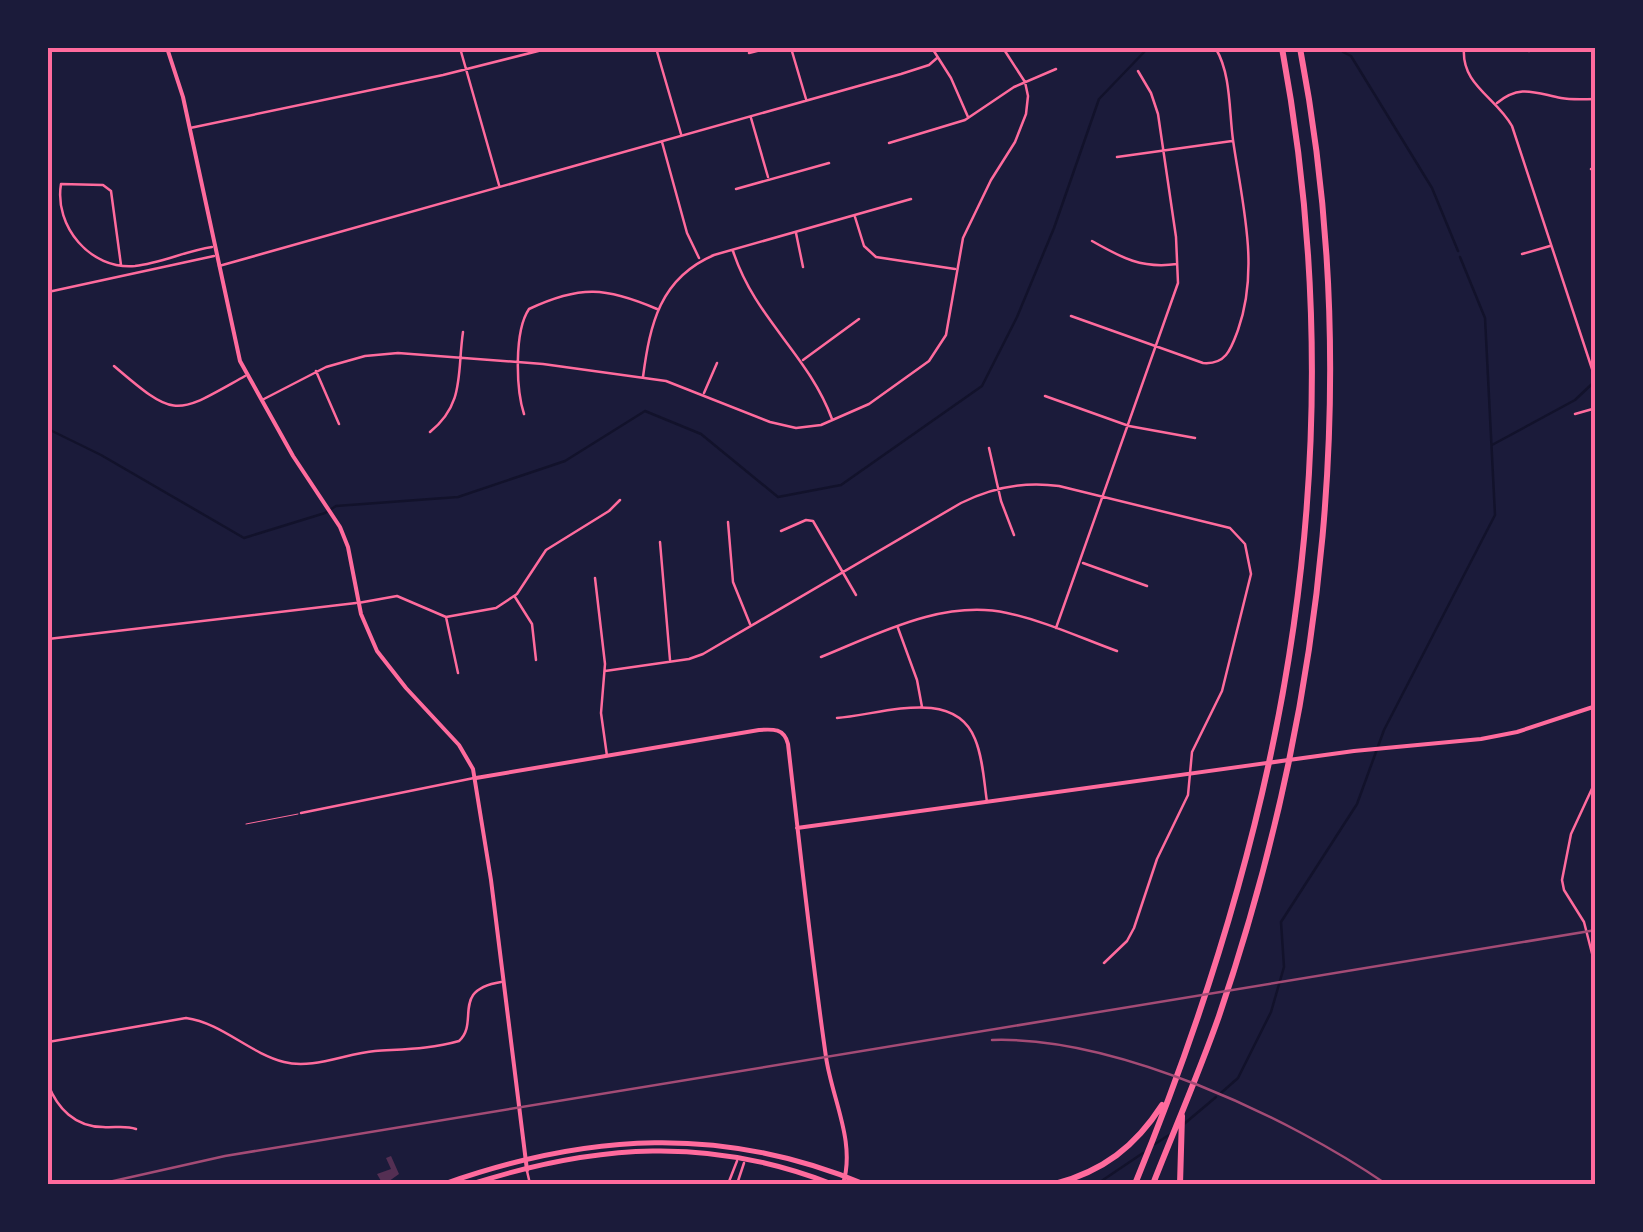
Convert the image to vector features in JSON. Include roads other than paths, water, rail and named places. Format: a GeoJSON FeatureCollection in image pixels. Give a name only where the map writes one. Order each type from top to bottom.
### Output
{"type":"FeatureCollection","features":[{"type":"Feature","properties":{"kind":"highway"},"geometry":{"type":"LineString","coordinates":[[1135,1184],[1196,1020],[1242,880],[1275,746],[1302,578],[1313,415],[1308,236],[1282,48]]}},
{"type":"Feature","properties":{"kind":"highway"},"geometry":{"type":"LineString","coordinates":[[1153,1184],[1230,979],[1286,778],[1318,593],[1330,403],[1329,306],[1322,205],[1300,48]]}},
{"type":"Feature","properties":{"kind":"highway"},"geometry":{"type":"LineString","coordinates":[[1055,1184],[1094,1171],[1126,1150],[1144,1132],[1170,1091]]}},
{"type":"Feature","properties":{"kind":"highway"},"geometry":{"type":"LineString","coordinates":[[1180,1184],[1183,1109]]}},
{"type":"Feature","properties":{"kind":"main road"},"geometry":{"type":"LineString","coordinates":[[166,48],[179,81],[232,337],[246,375],[334,516],[348,546],[358,603],[370,639],[385,664],[460,745],[476,778],[527,1170]]}},
{"type":"Feature","properties":{"kind":"main road"},"geometry":{"type":"LineString","coordinates":[[797,828],[1499,736],[1596,706]]}},
{"type":"Feature","properties":{"kind":"main road"},"geometry":{"type":"LineString","coordinates":[[476,778],[776,729],[788,740],[826,1060],[846,1144],[844,1181]]}},
{"type":"Feature","properties":{"kind":"main road"},"geometry":{"type":"LineString","coordinates":[[444,1184],[525,1162],[646,1142],[681,1141],[792,1158],[844,1181],[864,1184]]}},
{"type":"Feature","properties":{"kind":"main road"},"geometry":{"type":"LineString","coordinates":[[472,1184],[620,1153],[658,1150],[743,1156],[832,1184]]}},
{"type":"Feature","properties":{"kind":"street"},"geometry":{"type":"LineString","coordinates":[[460,48],[499,187]]}},
{"type":"Feature","properties":{"kind":"street"},"geometry":{"type":"LineString","coordinates":[[190,128],[466,70],[550,48]]}},
{"type":"Feature","properties":{"kind":"street"},"geometry":{"type":"LineString","coordinates":[[656,48],[681,136]]}},
{"type":"Feature","properties":{"kind":"street"},"geometry":{"type":"LineString","coordinates":[[749,53],[769,48]]}},
{"type":"Feature","properties":{"kind":"street"},"geometry":{"type":"LineString","coordinates":[[791,48],[806,100]]}},
{"type":"Feature","properties":{"kind":"street"},"geometry":{"type":"LineString","coordinates":[[932,48],[951,78],[968,119]]}},
{"type":"Feature","properties":{"kind":"street"},"geometry":{"type":"LineString","coordinates":[[261,401],[316,371],[381,354],[519,362],[666,381],[787,426],[813,427],[832,420],[893,389],[934,356],[948,326],[956,269],[968,228],[1022,125],[1028,103],[1024,82],[1003,48]]}},
{"type":"Feature","properties":{"kind":"street"},"geometry":{"type":"LineString","coordinates":[[1464,48],[1471,80],[1512,126],[1596,381]]}},
{"type":"Feature","properties":{"kind":"street"},"geometry":{"type":"LineString","coordinates":[[1070,316],[1206,364],[1220,361],[1231,350],[1245,308],[1250,263],[1222,61],[1216,49]]}},
{"type":"Feature","properties":{"kind":"street"},"geometry":{"type":"LineString","coordinates":[[218,266],[926,66],[937,58]]}},
{"type":"Feature","properties":{"kind":"street"},"geometry":{"type":"LineString","coordinates":[[890,142],[968,119],[1024,82],[1056,69]]}},
{"type":"Feature","properties":{"kind":"street"},"geometry":{"type":"LineString","coordinates":[[1056,628],[1176,292],[1178,264],[1164,150],[1155,103],[1138,71]]}},
{"type":"Feature","properties":{"kind":"street"},"geometry":{"type":"LineString","coordinates":[[1496,104],[1521,90],[1562,98],[1596,99]]}},
{"type":"Feature","properties":{"kind":"street"},"geometry":{"type":"LineString","coordinates":[[750,116],[768,180]]}},
{"type":"Feature","properties":{"kind":"street"},"geometry":{"type":"LineString","coordinates":[[662,141],[687,233],[700,261]]}},
{"type":"Feature","properties":{"kind":"street"},"geometry":{"type":"LineString","coordinates":[[1117,157],[1234,141]]}},
{"type":"Feature","properties":{"kind":"street"},"geometry":{"type":"LineString","coordinates":[[736,189],[829,163]]}},
{"type":"Feature","properties":{"kind":"street"},"geometry":{"type":"LineString","coordinates":[[121,265],[111,191],[103,185],[60,184],[61,212],[71,233],[100,258],[121,265],[142,265],[214,247]]}},
{"type":"Feature","properties":{"kind":"street"},"geometry":{"type":"LineString","coordinates":[[643,378],[649,333],[657,309],[676,280],[700,261],[911,200]]}},
{"type":"Feature","properties":{"kind":"street"},"geometry":{"type":"LineString","coordinates":[[855,216],[862,241],[876,257],[956,269]]}},
{"type":"Feature","properties":{"kind":"street"},"geometry":{"type":"LineString","coordinates":[[795,232],[803,267]]}},
{"type":"Feature","properties":{"kind":"street"},"geometry":{"type":"LineString","coordinates":[[1092,241],[1136,264],[1178,264]]}},
{"type":"Feature","properties":{"kind":"street"},"geometry":{"type":"LineString","coordinates":[[1522,254],[1552,245]]}},
{"type":"Feature","properties":{"kind":"street"},"geometry":{"type":"LineString","coordinates":[[733,249],[748,291],[802,361],[832,420]]}},
{"type":"Feature","properties":{"kind":"street"},"geometry":{"type":"LineString","coordinates":[[48,292],[216,256]]}},
{"type":"Feature","properties":{"kind":"street"},"geometry":{"type":"LineString","coordinates":[[524,414],[518,389],[519,362],[524,315],[532,306],[601,290],[657,309]]}},
{"type":"Feature","properties":{"kind":"street"},"geometry":{"type":"LineString","coordinates":[[802,361],[859,319]]}},
{"type":"Feature","properties":{"kind":"street"},"geometry":{"type":"LineString","coordinates":[[430,432],[454,406],[462,332]]}},
{"type":"Feature","properties":{"kind":"street"},"geometry":{"type":"LineString","coordinates":[[704,394],[718,363]]}},
{"type":"Feature","properties":{"kind":"street"},"geometry":{"type":"LineString","coordinates":[[114,366],[156,401],[179,408],[197,403],[246,375]]}},
{"type":"Feature","properties":{"kind":"street"},"geometry":{"type":"LineString","coordinates":[[316,371],[339,424]]}},
{"type":"Feature","properties":{"kind":"street"},"geometry":{"type":"LineString","coordinates":[[1045,396],[1130,426],[1195,438]]}},
{"type":"Feature","properties":{"kind":"street"},"geometry":{"type":"LineString","coordinates":[[1575,414],[1596,408]]}},
{"type":"Feature","properties":{"kind":"street"},"geometry":{"type":"LineString","coordinates":[[988,448],[1014,535]]}},
{"type":"Feature","properties":{"kind":"street"},"geometry":{"type":"LineString","coordinates":[[605,671],[704,654],[961,502],[998,488],[1047,484],[1225,526],[1239,535],[1247,549],[1250,582],[1232,658],[1218,704],[1192,752],[1186,800],[1156,859],[1134,928],[1127,941],[1104,963]]}},
{"type":"Feature","properties":{"kind":"street"},"geometry":{"type":"LineString","coordinates":[[48,639],[391,596],[404,597],[446,617],[489,610],[514,596],[546,550],[620,500]]}},
{"type":"Feature","properties":{"kind":"street"},"geometry":{"type":"LineString","coordinates":[[781,531],[806,520],[813,522],[856,595]]}},
{"type":"Feature","properties":{"kind":"street"},"geometry":{"type":"LineString","coordinates":[[728,522],[733,582],[751,626]]}},
{"type":"Feature","properties":{"kind":"street"},"geometry":{"type":"LineString","coordinates":[[660,542],[670,662]]}},
{"type":"Feature","properties":{"kind":"street"},"geometry":{"type":"LineString","coordinates":[[1080,562],[1147,586]]}},
{"type":"Feature","properties":{"kind":"street"},"geometry":{"type":"LineString","coordinates":[[595,578],[605,671],[601,712],[607,757]]}},
{"type":"Feature","properties":{"kind":"street"},"geometry":{"type":"LineString","coordinates":[[514,596],[532,624],[536,660]]}},
{"type":"Feature","properties":{"kind":"street"},"geometry":{"type":"LineString","coordinates":[[821,657],[931,615],[972,610],[1008,613],[1118,651]]}},
{"type":"Feature","properties":{"kind":"street"},"geometry":{"type":"LineString","coordinates":[[446,617],[458,673]]}},
{"type":"Feature","properties":{"kind":"street"},"geometry":{"type":"LineString","coordinates":[[898,627],[917,680],[922,708]]}},
{"type":"Feature","properties":{"kind":"street"},"geometry":{"type":"LineString","coordinates":[[838,718],[922,708],[946,710],[969,726],[978,748],[987,804]]}},
{"type":"Feature","properties":{"kind":"street"},"geometry":{"type":"LineString","coordinates":[[301,813],[476,778]]}},
{"type":"Feature","properties":{"kind":"street"},"geometry":{"type":"LineString","coordinates":[[1596,780],[1571,834],[1562,880],[1584,922],[1596,969]]}},
{"type":"Feature","properties":{"kind":"street"},"geometry":{"type":"LineString","coordinates":[[48,1042],[186,1018],[204,1022],[293,1064],[376,1051],[397,1052],[459,1042],[467,1030],[470,999],[488,984],[503,982]]}},
{"type":"Feature","properties":{"kind":"street"},"geometry":{"type":"LineString","coordinates":[[48,1084],[50,1095],[63,1111],[79,1122],[136,1129]]}},
{"type":"Feature","properties":{"kind":"street"},"geometry":{"type":"LineString","coordinates":[[737,1184],[746,1148]]}},
{"type":"Feature","properties":{"kind":"street"},"geometry":{"type":"LineString","coordinates":[[728,1184],[736,1162],[743,1156]]}},
{"type":"Feature","properties":{"kind":"street"},"geometry":{"type":"LineString","coordinates":[[527,1170],[530,1184]]}},
{"type":"Feature","properties":{"kind":"lane"},"geometry":{"type":"LineString","coordinates":[[246,824],[301,813]]}},
{"type":"Feature","properties":{"kind":"waterway"},"geometry":{"type":"LineString","coordinates":[[48,429],[101,455],[244,538],[336,506],[458,497],[565,461],[645,411],[701,434],[778,497],[841,485],[982,386],[1017,317],[1054,228],[1099,99],[1148,48]]}},
{"type":"Feature","properties":{"kind":"waterway"},"geometry":{"type":"LineString","coordinates":[[1343,52],[1351,56],[1432,188],[1458,251]]}},
{"type":"Feature","properties":{"kind":"waterway"},"geometry":{"type":"LineString","coordinates":[[1221,1093],[1238,1078],[1271,1012],[1284,967],[1281,922],[1357,804],[1384,730],[1495,515],[1485,318],[1460,257]]}},
{"type":"Feature","properties":{"kind":"waterway"},"geometry":{"type":"LineString","coordinates":[[1492,445],[1575,400],[1593,383]]}},
{"type":"Feature","properties":{"kind":"waterway"},"geometry":{"type":"LineString","coordinates":[[1184,1124],[1216,1097]]}},
{"type":"Feature","properties":{"kind":"waterway"},"geometry":{"type":"LineString","coordinates":[[1155,1144],[1169,1135]]}},
{"type":"Feature","properties":{"kind":"waterway"},"geometry":{"type":"LineString","coordinates":[[1097,1184],[1143,1153]]}},
{"type":"Feature","properties":{"kind":"railway"},"geometry":{"type":"LineString","coordinates":[[100,1184],[225,1156],[1596,930]]}},
{"type":"Feature","properties":{"kind":"railway"},"geometry":{"type":"LineString","coordinates":[[992,1040],[1040,1042],[1092,1051],[1198,1085],[1300,1132],[1386,1184]]}}]}
